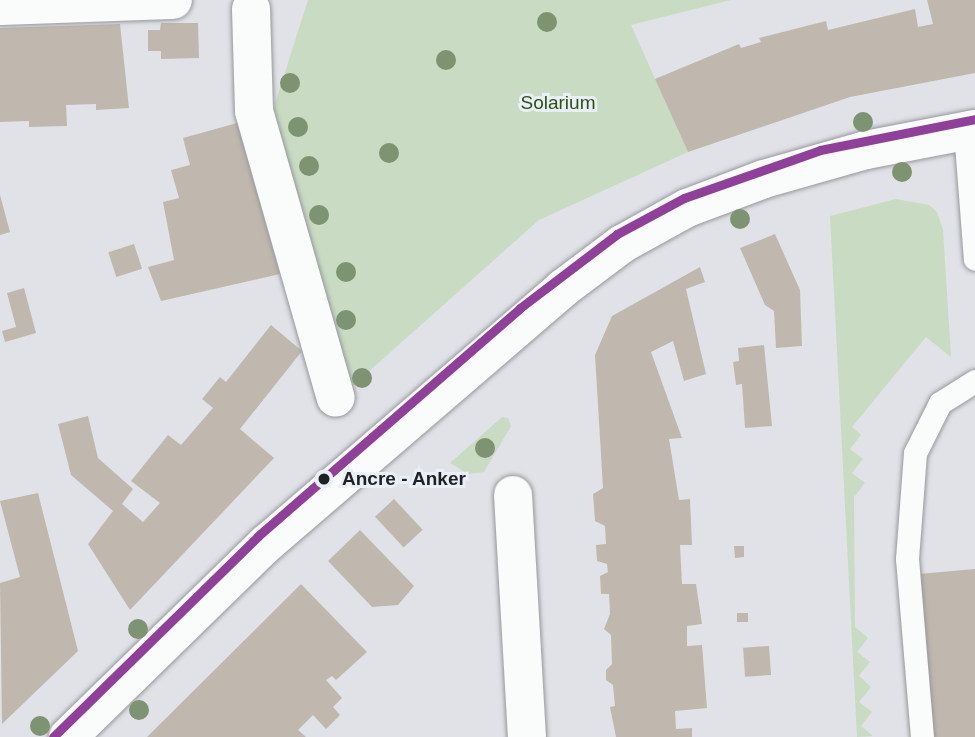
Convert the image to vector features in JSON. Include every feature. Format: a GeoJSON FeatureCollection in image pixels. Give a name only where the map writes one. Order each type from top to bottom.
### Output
{"type":"FeatureCollection","features":[{"type":"Feature","properties":{"kind":"street"},"geometry":{"type":"LineString","coordinates":[[0,6],[173,0]]}},
{"type":"Feature","properties":{"kind":"street"},"geometry":{"type":"LineString","coordinates":[[251,3],[254,111],[336,398]]}},
{"type":"Feature","properties":{"kind":"street"},"geometry":{"type":"LineString","coordinates":[[68,737],[266,544],[562,289],[622,244],[656,223],[727,192],[833,159],[970,130]]}},
{"type":"Feature","properties":{"kind":"street"},"geometry":{"type":"LineString","coordinates":[[513,495],[527,737]]}},
{"type":"Feature","properties":{"kind":"lane"},"geometry":{"type":"LineString","coordinates":[[970,130],[975,259]]}},
{"type":"Feature","properties":{"kind":"lane"},"geometry":{"type":"LineString","coordinates":[[922,737],[906,559],[915,453],[940,403],[975,381]]}},
{"type":"Feature","properties":{"kind":"green space","name":"Solarium"},"geometry":{"type":"Polygon","coordinates":[[[308,0],[731,0],[631,25],[688,152],[539,220],[349,389],[271,116],[308,0]]]}},
{"type":"Feature","properties":{"kind":"green space"},"geometry":{"type":"Polygon","coordinates":[[[896,199],[929,205],[937,212],[943,230],[951,357],[926,337],[852,427],[861,435],[850,449],[863,459],[852,473],[865,483],[854,497],[855,627],[868,638],[857,652],[870,662],[859,676],[871,687],[859,702],[872,712],[861,726],[873,736],[857,737],[830,216],[896,199]]]}},
{"type":"Feature","properties":{"kind":"green space"},"geometry":{"type":"Polygon","coordinates":[[[502,417],[508,418],[511,426],[484,472],[468,474],[450,463],[502,417]]]}},
{"type":"Feature","properties":{"kind":"building"},"geometry":{"type":"Polygon","coordinates":[[[927,0],[975,0],[975,73],[850,97],[688,152],[655,79],[739,44],[741,48],[761,42],[759,38],[826,21],[828,30],[915,9],[918,27],[933,24],[927,0]]]}},
{"type":"Feature","properties":{"kind":"building"},"geometry":{"type":"Polygon","coordinates":[[[161,23],[198,23],[199,58],[161,59],[161,51],[148,51],[148,30],[160,30],[161,23]]]}},
{"type":"Feature","properties":{"kind":"building"},"geometry":{"type":"Polygon","coordinates":[[[120,24],[129,108],[96,110],[96,104],[66,105],[67,126],[29,127],[29,121],[0,122],[0,28],[120,24]]]}},
{"type":"Feature","properties":{"kind":"building"},"geometry":{"type":"Polygon","coordinates":[[[237,123],[280,274],[161,301],[148,267],[174,260],[163,202],[179,198],[171,170],[190,165],[183,138],[237,123]]]}},
{"type":"Feature","properties":{"kind":"building"},"geometry":{"type":"Polygon","coordinates":[[[0,195],[10,232],[0,235],[0,195]]]}},
{"type":"Feature","properties":{"kind":"building"},"geometry":{"type":"Polygon","coordinates":[[[775,234],[800,290],[802,346],[776,348],[774,311],[765,305],[740,248],[775,234]]]}},
{"type":"Feature","properties":{"kind":"building"},"geometry":{"type":"Polygon","coordinates":[[[134,244],[142,269],[116,277],[108,252],[134,244]]]}},
{"type":"Feature","properties":{"kind":"building"},"geometry":{"type":"Polygon","coordinates":[[[700,267],[705,282],[686,289],[706,374],[684,381],[673,341],[651,352],[682,438],[669,439],[679,500],[690,499],[692,545],[680,545],[682,584],[696,584],[702,624],[687,626],[687,646],[702,645],[707,708],[675,711],[676,729],[692,728],[692,737],[616,737],[610,707],[615,706],[613,685],[606,680],[606,670],[612,664],[611,635],[604,629],[610,614],[609,594],[601,594],[600,576],[608,572],[607,564],[597,561],[596,545],[606,544],[605,526],[595,521],[593,494],[603,488],[595,355],[612,316],[700,267]]]}},
{"type":"Feature","properties":{"kind":"building"},"geometry":{"type":"Polygon","coordinates":[[[24,288],[36,333],[5,342],[2,331],[16,327],[7,293],[24,288]]]}},
{"type":"Feature","properties":{"kind":"building"},"geometry":{"type":"Polygon","coordinates":[[[271,325],[302,351],[240,429],[274,458],[130,610],[88,544],[113,511],[71,475],[58,424],[88,416],[98,458],[133,489],[122,504],[143,522],[160,503],[131,481],[168,435],[181,445],[213,408],[202,399],[220,377],[226,382],[271,325]]]}},
{"type":"Feature","properties":{"kind":"building"},"geometry":{"type":"Polygon","coordinates":[[[764,345],[772,426],[745,428],[742,384],[736,385],[733,362],[739,361],[738,348],[764,345]]]}},
{"type":"Feature","properties":{"kind":"building"},"geometry":{"type":"Polygon","coordinates":[[[38,493],[78,651],[2,724],[0,583],[20,577],[0,501],[38,493]]]}},
{"type":"Feature","properties":{"kind":"building"},"geometry":{"type":"Polygon","coordinates":[[[394,499],[423,530],[404,547],[375,517],[394,499]]]}},
{"type":"Feature","properties":{"kind":"building"},"geometry":{"type":"Polygon","coordinates":[[[360,530],[414,586],[398,605],[372,607],[328,561],[360,530]]]}},
{"type":"Feature","properties":{"kind":"building"},"geometry":{"type":"Polygon","coordinates":[[[734,546],[744,546],[744,557],[735,558],[734,546]]]}},
{"type":"Feature","properties":{"kind":"building"},"geometry":{"type":"Polygon","coordinates":[[[975,569],[975,737],[931,737],[918,574],[975,569]]]}},
{"type":"Feature","properties":{"kind":"building"},"geometry":{"type":"Polygon","coordinates":[[[301,584],[367,652],[336,680],[332,676],[326,680],[342,698],[333,707],[340,715],[326,729],[313,715],[298,730],[306,737],[147,737],[301,584]]]}},
{"type":"Feature","properties":{"kind":"building"},"geometry":{"type":"Polygon","coordinates":[[[737,613],[748,613],[748,622],[737,622],[737,613]]]}},
{"type":"Feature","properties":{"kind":"building"},"geometry":{"type":"Polygon","coordinates":[[[769,646],[771,675],[745,677],[743,648],[769,646]]]}},
{"type":"Feature","properties":{"kind":"transit line"},"geometry":{"type":"LineString","coordinates":[[53,737],[258,536],[520,308],[617,234],[684,198],[820,150],[975,119]]}},
{"type":"Feature","properties":{"kind":"place","name":"Ancre - Anker"},"geometry":{"type":"Point","coordinates":[324,479]}}]}
